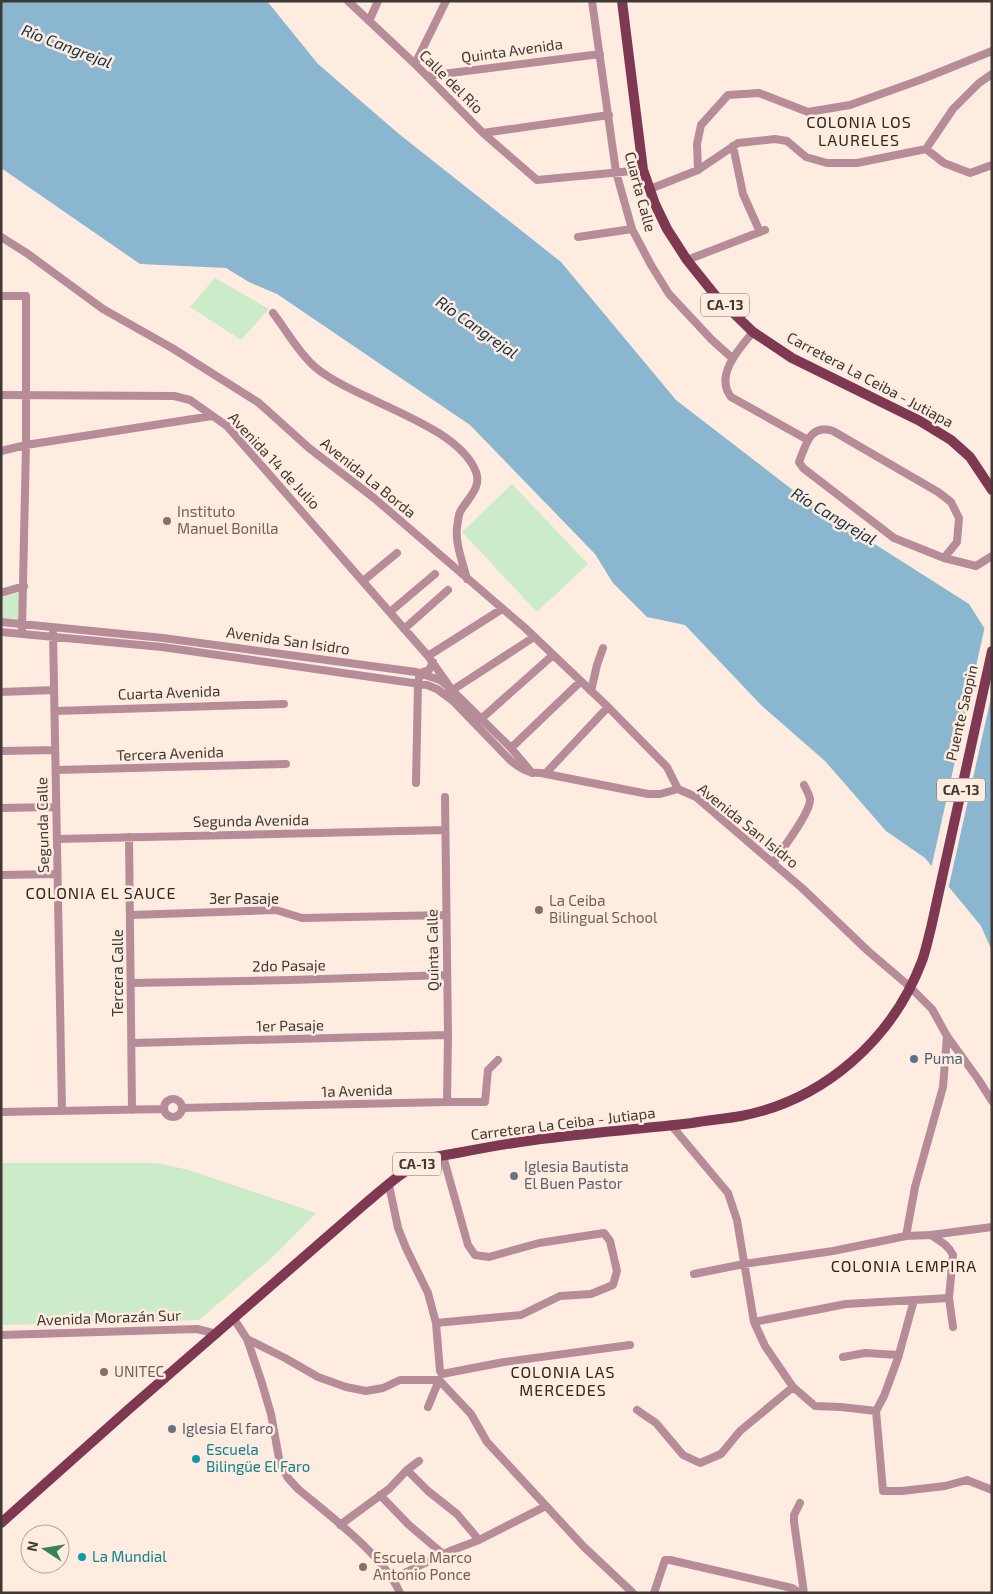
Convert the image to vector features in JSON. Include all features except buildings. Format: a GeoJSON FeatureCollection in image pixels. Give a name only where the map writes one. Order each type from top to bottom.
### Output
{"type":"FeatureCollection","features":[{"type":"Feature","properties":{"kind":"main road","name":"Carretera La Ceiba - Jutiapa"},"geometry":{"type":"LineString","coordinates":[[622,1],[643,170],[667,229],[687,260],[714,294],[753,332],[792,358],[920,421],[951,440],[970,457],[992,490]]}},
{"type":"Feature","properties":{"kind":"main road","name":"Puente Saopin"},"geometry":{"type":"LineString","coordinates":[[931,928],[992,651]]}},
{"type":"Feature","properties":{"kind":"main road","name":"Carretera La Ceiba - Jutiapa"},"geometry":{"type":"LineString","coordinates":[[1,1523],[129,1409],[389,1185],[417,1164],[430,1158],[493,1146],[554,1137],[740,1116],[793,1100],[848,1066],[872,1043],[894,1016],[922,961],[931,928]]}},
{"type":"Feature","properties":{"kind":"street","name":"Calle del Río"},"geometry":{"type":"LineString","coordinates":[[348,1],[483,132],[537,180],[616,172]]}},
{"type":"Feature","properties":{"kind":"street"},"geometry":{"type":"LineString","coordinates":[[369,20],[378,1]]}},
{"type":"Feature","properties":{"kind":"street"},"geometry":{"type":"LineString","coordinates":[[415,64],[446,1]]}},
{"type":"Feature","properties":{"kind":"street","name":"Cuarta Calle"},"geometry":{"type":"LineString","coordinates":[[592,1],[616,172],[632,228],[651,265],[669,294],[712,340],[732,358]]}},
{"type":"Feature","properties":{"kind":"street"},"geometry":{"type":"LineString","coordinates":[[698,170],[697,144],[701,125],[728,95],[759,93],[808,112],[850,105],[920,80],[992,51]]}},
{"type":"Feature","properties":{"kind":"street","name":"Quinta Avenida"},"geometry":{"type":"LineString","coordinates":[[427,76],[600,54]]}},
{"type":"Feature","properties":{"kind":"street"},"geometry":{"type":"LineString","coordinates":[[650,189],[698,170],[738,143],[775,139],[787,141],[806,157],[826,163],[857,163],[926,149],[953,109],[992,74]]}},
{"type":"Feature","properties":{"kind":"street"},"geometry":{"type":"LineString","coordinates":[[483,132],[609,115]]}},
{"type":"Feature","properties":{"kind":"street"},"geometry":{"type":"LineString","coordinates":[[687,260],[763,231],[743,194],[733,146]]}},
{"type":"Feature","properties":{"kind":"street"},"geometry":{"type":"LineString","coordinates":[[926,149],[944,163],[970,173],[992,164]]}},
{"type":"Feature","properties":{"kind":"street"},"geometry":{"type":"LineString","coordinates":[[616,172],[643,170]]}},
{"type":"Feature","properties":{"kind":"street"},"geometry":{"type":"LineString","coordinates":[[578,237],[632,228]]}},
{"type":"Feature","properties":{"kind":"street","name":"Avenida La Borda"},"geometry":{"type":"LineString","coordinates":[[1,237],[28,254],[103,309],[172,348],[259,403],[309,448],[374,498],[534,637],[608,707],[667,768],[678,789]]}},
{"type":"Feature","properties":{"kind":"street"},"geometry":{"type":"LineString","coordinates":[[1,296],[26,296],[26,445],[22,634]]}},
{"type":"Feature","properties":{"kind":"street"},"geometry":{"type":"LineString","coordinates":[[273,313],[300,351],[316,367],[337,381],[444,436],[466,454],[476,473],[478,484],[460,514],[457,530],[459,550],[467,579]]}},
{"type":"Feature","properties":{"kind":"street"},"geometry":{"type":"LineString","coordinates":[[753,332],[732,358],[726,390],[731,396],[808,440]]}},
{"type":"Feature","properties":{"kind":"street"},"geometry":{"type":"LineString","coordinates":[[1,395],[174,396],[190,400],[212,416]]}},
{"type":"Feature","properties":{"kind":"street","name":"Avenida 14 de Julio"},"geometry":{"type":"LineString","coordinates":[[1,451],[26,445],[212,416],[227,426],[431,659],[449,693]]}},
{"type":"Feature","properties":{"kind":"street"},"geometry":{"type":"LineString","coordinates":[[944,558],[957,542],[959,518],[951,502],[938,492],[833,431],[824,427],[818,429],[808,440],[800,462],[803,468],[894,538],[944,558],[976,566],[992,556]]}},
{"type":"Feature","properties":{"kind":"street"},"geometry":{"type":"LineString","coordinates":[[363,581],[397,553]]}},
{"type":"Feature","properties":{"kind":"street"},"geometry":{"type":"LineString","coordinates":[[390,612],[434,574]]}},
{"type":"Feature","properties":{"kind":"street"},"geometry":{"type":"LineString","coordinates":[[1,592],[24,586]]}},
{"type":"Feature","properties":{"kind":"street"},"geometry":{"type":"LineString","coordinates":[[404,629],[448,590]]}},
{"type":"Feature","properties":{"kind":"street"},"geometry":{"type":"LineString","coordinates":[[416,783],[418,683],[420,674],[429,670],[431,659],[502,609]]}},
{"type":"Feature","properties":{"kind":"street","name":"Avenida San Isidro"},"geometry":{"type":"LineString","coordinates":[[1,622],[163,638],[420,674],[440,680],[449,693],[494,738],[511,748],[532,773]]}},
{"type":"Feature","properties":{"kind":"street","name":"Segunda Calle"},"geometry":{"type":"LineString","coordinates":[[53,628],[62,1111]]}},
{"type":"Feature","properties":{"kind":"street","name":"Avenida San Isidro"},"geometry":{"type":"LineString","coordinates":[[1,632],[162,647],[418,683],[449,693],[481,719],[511,762],[522,770],[633,792],[660,794],[678,789],[696,797],[773,863],[932,1009],[947,1036],[992,1101]]}},
{"type":"Feature","properties":{"kind":"street"},"geometry":{"type":"LineString","coordinates":[[449,693],[534,637]]}},
{"type":"Feature","properties":{"kind":"street"},"geometry":{"type":"LineString","coordinates":[[591,691],[603,648]]}},
{"type":"Feature","properties":{"kind":"street"},"geometry":{"type":"LineString","coordinates":[[481,719],[553,655]]}},
{"type":"Feature","properties":{"kind":"street"},"geometry":{"type":"LineString","coordinates":[[511,748],[580,681]]}},
{"type":"Feature","properties":{"kind":"street"},"geometry":{"type":"LineString","coordinates":[[1,692],[54,690]]}},
{"type":"Feature","properties":{"kind":"street","name":"Cuarta Avenida"},"geometry":{"type":"LineString","coordinates":[[54,711],[284,704]]}},
{"type":"Feature","properties":{"kind":"street"},"geometry":{"type":"LineString","coordinates":[[545,774],[608,707]]}},
{"type":"Feature","properties":{"kind":"street"},"geometry":{"type":"LineString","coordinates":[[1,751],[55,750]]}},
{"type":"Feature","properties":{"kind":"street","name":"Tercera Avenida"},"geometry":{"type":"LineString","coordinates":[[56,770],[286,764]]}},
{"type":"Feature","properties":{"kind":"street"},"geometry":{"type":"LineString","coordinates":[[773,863],[795,832],[809,807],[810,798],[804,785]]}},
{"type":"Feature","properties":{"kind":"street","name":"Quinta Calle"},"geometry":{"type":"LineString","coordinates":[[445,797],[447,1102]]}},
{"type":"Feature","properties":{"kind":"street"},"geometry":{"type":"LineString","coordinates":[[1,808],[56,807]]}},
{"type":"Feature","properties":{"kind":"street","name":"Segunda Avenida"},"geometry":{"type":"LineString","coordinates":[[57,839],[445,830]]}},
{"type":"Feature","properties":{"kind":"street","name":"Tercera Calle"},"geometry":{"type":"LineString","coordinates":[[129,837],[132,1110]]}},
{"type":"Feature","properties":{"kind":"street"},"geometry":{"type":"LineString","coordinates":[[1,875],[57,874]]}},
{"type":"Feature","properties":{"kind":"street","name":"3er Pasaje"},"geometry":{"type":"LineString","coordinates":[[131,915],[276,910],[302,918],[446,915]]}},
{"type":"Feature","properties":{"kind":"street","name":"2do Pasaje"},"geometry":{"type":"LineString","coordinates":[[132,983],[447,975]]}},
{"type":"Feature","properties":{"kind":"street","name":"1er Pasaje"},"geometry":{"type":"LineString","coordinates":[[132,1043],[448,1036]]}},
{"type":"Feature","properties":{"kind":"street"},"geometry":{"type":"LineString","coordinates":[[906,1236],[915,1187],[943,1087],[947,1036]]}},
{"type":"Feature","properties":{"kind":"street","name":"1a Avenida"},"geometry":{"type":"LineString","coordinates":[[182,1108],[486,1102],[488,1070],[498,1060]]}},
{"type":"Feature","properties":{"kind":"street","name":"1a Avenida"},"geometry":{"type":"LineString","coordinates":[[173,1099],[180,1103],[182,1108],[180,1114],[175,1116],[167,1114],[164,1109],[168,1101],[173,1099]]}},
{"type":"Feature","properties":{"kind":"street","name":"1a Avenida"},"geometry":{"type":"LineString","coordinates":[[1,1112],[164,1109]]}},
{"type":"Feature","properties":{"kind":"street"},"geometry":{"type":"LineString","coordinates":[[671,1125],[728,1193],[737,1220],[754,1322],[765,1346],[793,1387],[815,1406],[876,1411]]}},
{"type":"Feature","properties":{"kind":"street"},"geometry":{"type":"LineString","coordinates":[[436,1323],[521,1315],[560,1296],[591,1294],[613,1285],[618,1271],[610,1241],[604,1234],[539,1243],[489,1257],[475,1255],[468,1245],[443,1156]]}},
{"type":"Feature","properties":{"kind":"street"},"geometry":{"type":"LineString","coordinates":[[389,1185],[398,1228],[428,1293],[436,1323],[440,1371],[444,1374],[504,1362],[630,1345]]}},
{"type":"Feature","properties":{"kind":"street"},"geometry":{"type":"LineString","coordinates":[[694,1274],[744,1264],[834,1251],[906,1236],[932,1235],[992,1226]]}},
{"type":"Feature","properties":{"kind":"street"},"geometry":{"type":"LineString","coordinates":[[932,1235],[950,1249],[953,1255],[949,1298],[954,1328]]}},
{"type":"Feature","properties":{"kind":"street"},"geometry":{"type":"LineString","coordinates":[[754,1322],[846,1304],[949,1298]]}},
{"type":"Feature","properties":{"kind":"street"},"geometry":{"type":"LineString","coordinates":[[914,1300],[899,1355],[884,1396],[876,1411],[883,1491],[894,1492],[945,1486],[967,1480],[992,1490]]}},
{"type":"Feature","properties":{"kind":"street"},"geometry":{"type":"LineString","coordinates":[[234,1319],[247,1339],[271,1414],[280,1464],[288,1478],[298,1489],[369,1550],[392,1579],[400,1593]]}},
{"type":"Feature","properties":{"kind":"street","name":"Avenida Morazán Sur"},"geometry":{"type":"LineString","coordinates":[[1,1335],[197,1329],[217,1334]]}},
{"type":"Feature","properties":{"kind":"street"},"geometry":{"type":"LineString","coordinates":[[247,1339],[318,1377],[346,1387],[366,1390],[383,1388],[400,1380],[439,1380],[472,1414],[487,1442],[584,1547],[633,1593]]}},
{"type":"Feature","properties":{"kind":"street"},"geometry":{"type":"LineString","coordinates":[[844,1357],[865,1353],[899,1355]]}},
{"type":"Feature","properties":{"kind":"street"},"geometry":{"type":"LineString","coordinates":[[428,1407],[439,1380]]}},
{"type":"Feature","properties":{"kind":"street"},"geometry":{"type":"LineString","coordinates":[[637,1410],[656,1423],[683,1455],[700,1463],[721,1454],[740,1431],[793,1387]]}},
{"type":"Feature","properties":{"kind":"street"},"geometry":{"type":"LineString","coordinates":[[340,1525],[389,1489],[407,1470],[419,1461]]}},
{"type":"Feature","properties":{"kind":"street"},"geometry":{"type":"LineString","coordinates":[[407,1470],[428,1491],[457,1514],[480,1540]]}},
{"type":"Feature","properties":{"kind":"street"},"geometry":{"type":"LineString","coordinates":[[380,1495],[443,1554]]}},
{"type":"Feature","properties":{"kind":"street"},"geometry":{"type":"LineString","coordinates":[[800,1503],[794,1515],[794,1522],[804,1593]]}},
{"type":"Feature","properties":{"kind":"street"},"geometry":{"type":"LineString","coordinates":[[392,1579],[443,1554],[480,1540],[546,1506]]}},
{"type":"Feature","properties":{"kind":"street"},"geometry":{"type":"LineString","coordinates":[[654,1593],[665,1560],[792,1588],[800,1593]]}},
{"type":"Feature","properties":{"kind":"green space"},"geometry":{"type":"Polygon","coordinates":[[[215,278],[269,309],[241,340],[190,307],[215,278]]]}},
{"type":"Feature","properties":{"kind":"green space"},"geometry":{"type":"Polygon","coordinates":[[[512,484],[588,564],[537,612],[462,532],[512,484]]]}},
{"type":"Feature","properties":{"kind":"green space"},"geometry":{"type":"Polygon","coordinates":[[[19,592],[19,619],[1,618],[1,598],[19,592]]]}},
{"type":"Feature","properties":{"kind":"green space"},"geometry":{"type":"Polygon","coordinates":[[[1,1163],[157,1163],[189,1170],[316,1213],[275,1255],[199,1320],[1,1325],[1,1163]]]}},
{"type":"Feature","properties":{"kind":"water","name":"Río Cangrejal"},"geometry":{"type":"Polygon","coordinates":[[[1,1],[267,1],[318,64],[399,134],[561,262],[676,400],[807,501],[969,604],[992,640],[992,951],[981,926],[925,858],[886,831],[825,761],[761,705],[685,625],[647,617],[613,583],[595,554],[470,425],[277,294],[249,282],[226,268],[140,264],[1,168],[1,1]]]}},
{"type":"Feature","properties":{"kind":"pier"},"geometry":{"type":"Polygon","coordinates":[[[985,626],[992,636],[992,693],[948,890],[931,869],[985,626]]]}},
{"type":"Feature","properties":{"kind":"place","name":"Instituto Manuel Bonilla"},"geometry":{"type":"Point","coordinates":[167,521]}},
{"type":"Feature","properties":{"kind":"place","name":"La Ceiba Bilingual School"},"geometry":{"type":"Point","coordinates":[539,910]}},
{"type":"Feature","properties":{"kind":"place","name":"Puma"},"geometry":{"type":"Point","coordinates":[914,1059]}},
{"type":"Feature","properties":{"kind":"place","name":"Iglesia Bautista El Buen Pastor"},"geometry":{"type":"Point","coordinates":[514,1176]}},
{"type":"Feature","properties":{"kind":"place","name":"UNITEC"},"geometry":{"type":"Point","coordinates":[104,1372]}},
{"type":"Feature","properties":{"kind":"place","name":"Iglesia El faro"},"geometry":{"type":"Point","coordinates":[172,1429]}},
{"type":"Feature","properties":{"kind":"place","name":"Escuela Bilingüe El Faro"},"geometry":{"type":"Point","coordinates":[196,1459]}},
{"type":"Feature","properties":{"kind":"place","name":"La Mundial"},"geometry":{"type":"Point","coordinates":[82,1557]}},
{"type":"Feature","properties":{"kind":"place","name":"Escuela Marco Antonio Ponce"},"geometry":{"type":"Point","coordinates":[363,1567]}},
{"type":"Feature","properties":{"kind":"district","name":"COLONIA LOS LAURELES"},"geometry":{"type":"Point","coordinates":[859,131]}},
{"type":"Feature","properties":{"kind":"district","name":"COLONIA EL SAUCE"},"geometry":{"type":"Point","coordinates":[101,893]}},
{"type":"Feature","properties":{"kind":"district","name":"COLONIA LEMPIRA"},"geometry":{"type":"Point","coordinates":[904,1266]}},
{"type":"Feature","properties":{"kind":"district","name":"COLONIA LAS MERCEDES"},"geometry":{"type":"Point","coordinates":[563,1381]}}]}
